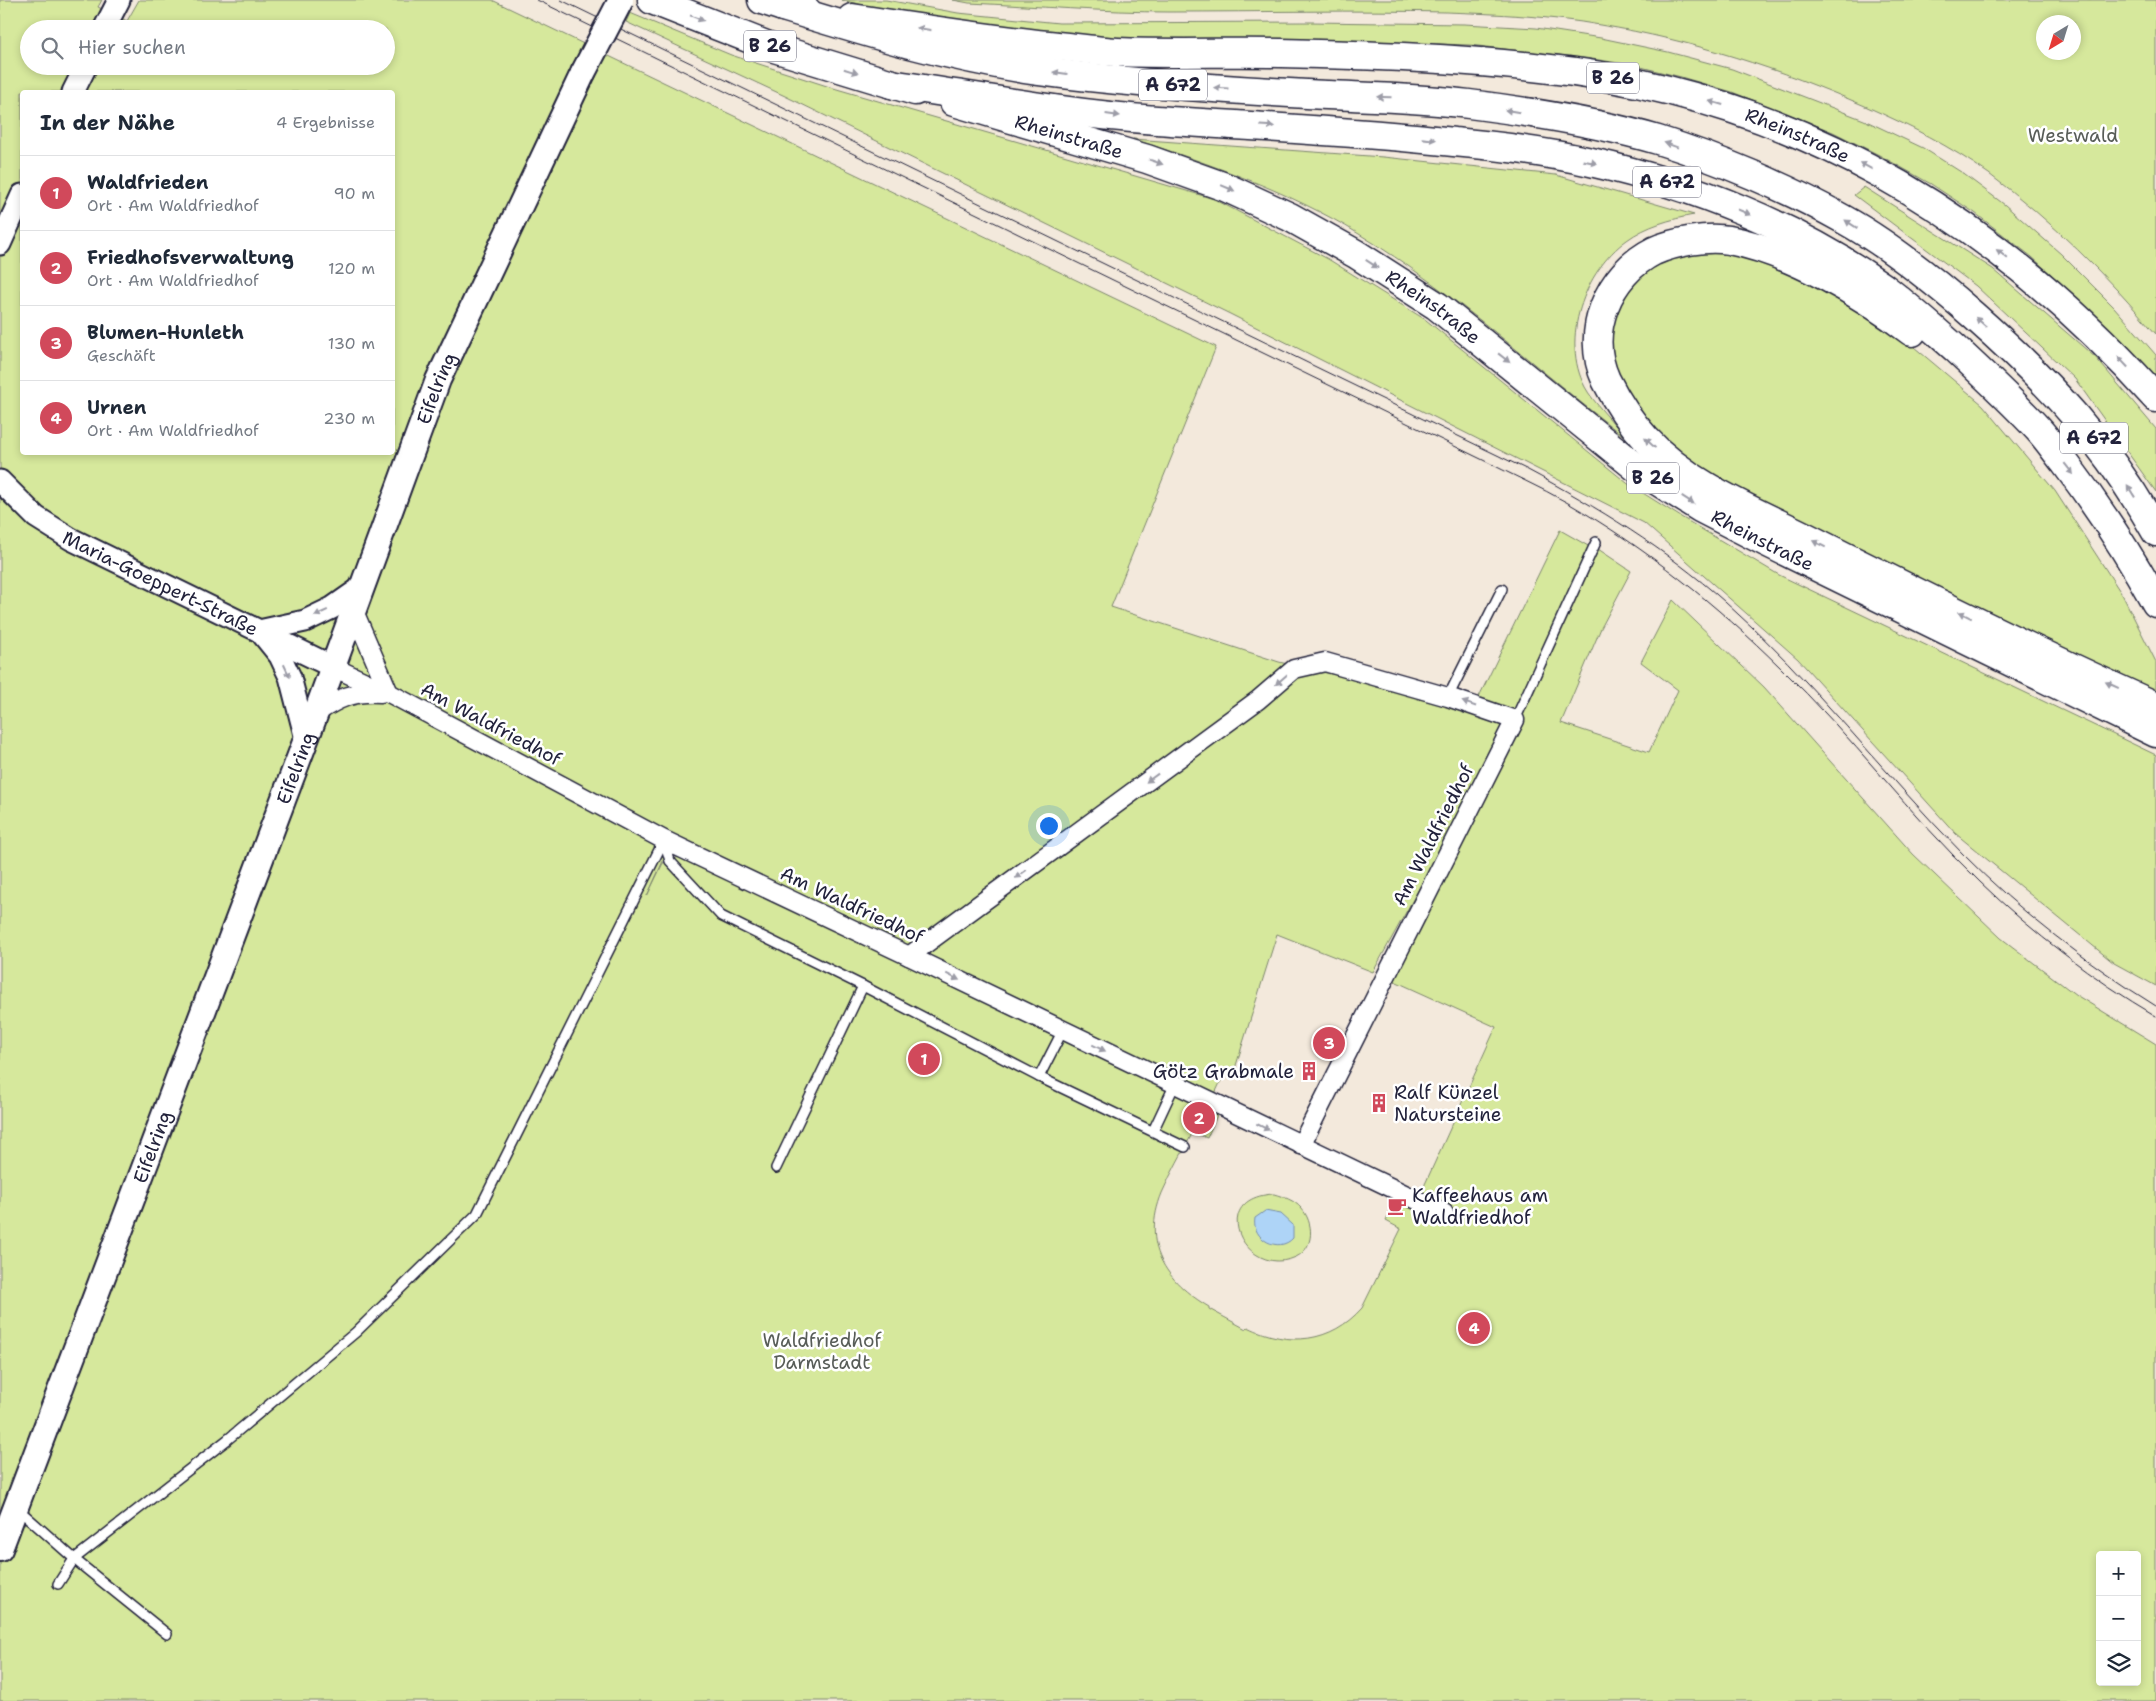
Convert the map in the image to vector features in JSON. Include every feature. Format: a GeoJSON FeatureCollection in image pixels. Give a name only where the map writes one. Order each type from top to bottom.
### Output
{"type":"FeatureCollection","features":[{"type":"Feature","properties":{"kind":"main road","name":"Eifelring"},"geometry":{"type":"LineString","coordinates":[[0,1550],[306,740],[438,380],[583,73],[621,0]]}},
{"type":"Feature","properties":{"kind":"main road","name":"Rheinstraße"},"geometry":{"type":"LineString","coordinates":[[652,0],[771,47],[1147,159],[1226,187],[1290,217],[1356,254],[1437,306],[1511,364],[1637,468],[1700,508],[2156,733]]}},
{"type":"Feature","properties":{"kind":"main road","name":"Rheinstraße"},"geometry":{"type":"LineString","coordinates":[[773,4],[972,37],[1116,52],[1282,53],[1473,61],[1546,68],[1616,78],[1680,92],[1740,110],[1792,130],[1843,154],[1942,209],[1994,247],[2076,316],[2118,356],[2156,398]]}},
{"type":"Feature","properties":{"kind":"main road","name":"A 672"},"geometry":{"type":"LineString","coordinates":[[773,4],[900,43],[968,59],[1112,80],[1471,104],[1562,119],[1659,140],[1723,164],[1783,189],[1843,219],[1894,252],[1951,296],[2017,354],[2068,407],[2114,462],[2156,532]]}},
{"type":"Feature","properties":{"kind":"main road","name":"A 672"},"geometry":{"type":"LineString","coordinates":[[891,84],[1154,120],[1342,132],[1506,147],[1590,161],[1663,181],[1771,223],[1835,256],[1882,287],[1915,312],[1976,367],[2040,430],[2090,495],[2118,537],[2156,603]]}},
{"type":"Feature","properties":{"kind":"main road"},"geometry":{"type":"LineString","coordinates":[[2040,430],[1892,317],[1805,266],[1727,240],[1669,244],[1640,258],[1617,281],[1606,302],[1599,324],[1599,350],[1606,379],[1623,408],[1646,439],[1670,461],[1700,482],[1870,569],[2156,706]]}},
{"type":"Feature","properties":{"kind":"street"},"geometry":{"type":"LineString","coordinates":[[109,20],[119,0]]}},
{"type":"Feature","properties":{"kind":"street"},"geometry":{"type":"LineString","coordinates":[[74,90],[82,75]]}},
{"type":"Feature","properties":{"kind":"street"},"geometry":{"type":"LineString","coordinates":[[0,244],[5,219],[20,198]]}},
{"type":"Feature","properties":{"kind":"street","name":"Maria-Goeppert-Straße"},"geometry":{"type":"LineString","coordinates":[[0,481],[36,517],[90,550],[333,667]]}},
{"type":"Feature","properties":{"kind":"street"},"geometry":{"type":"LineString","coordinates":[[306,740],[290,677],[280,656],[260,631],[305,621],[332,608],[362,587]]}},
{"type":"Feature","properties":{"kind":"street"},"geometry":{"type":"LineString","coordinates":[[354,611],[389,694]]}},
{"type":"Feature","properties":{"kind":"street"},"geometry":{"type":"LineString","coordinates":[[909,956],[1258,700],[1294,669],[1325,662],[1448,697],[1515,720]]}},
{"type":"Feature","properties":{"kind":"street","name":"Am Waldfriedhof"},"geometry":{"type":"LineString","coordinates":[[333,667],[389,694],[664,840],[1444,1214]]}},
{"type":"Feature","properties":{"kind":"street","name":"Am Waldfriedhof"},"geometry":{"type":"LineString","coordinates":[[316,713],[334,701],[354,694],[389,694]]}},
{"type":"Feature","properties":{"kind":"street","name":"Am Waldfriedhof"},"geometry":{"type":"LineString","coordinates":[[1301,1145],[1515,720]]}},
{"type":"Feature","properties":{"kind":"lane","name":"Am Waldfriedhof"},"geometry":{"type":"LineString","coordinates":[[1515,720],[1596,542]]}},
{"type":"Feature","properties":{"kind":"lane"},"geometry":{"type":"LineString","coordinates":[[1448,697],[1502,589]]}},
{"type":"Feature","properties":{"kind":"lane"},"geometry":{"type":"LineString","coordinates":[[664,840],[670,860],[721,916],[863,986],[1039,1077],[1186,1147]]}},
{"type":"Feature","properties":{"kind":"lane"},"geometry":{"type":"LineString","coordinates":[[58,1584],[74,1559],[227,1440],[356,1332],[477,1214],[664,840]]}},
{"type":"Feature","properties":{"kind":"lane"},"geometry":{"type":"LineString","coordinates":[[776,1168],[863,986]]}},
{"type":"Feature","properties":{"kind":"lane"},"geometry":{"type":"LineString","coordinates":[[1039,1077],[1063,1030]]}},
{"type":"Feature","properties":{"kind":"lane"},"geometry":{"type":"LineString","coordinates":[[1153,1131],[1175,1084]]}},
{"type":"Feature","properties":{"kind":"lane"},"geometry":{"type":"LineString","coordinates":[[16,1507],[74,1559],[167,1634]]}},
{"type":"Feature","properties":{"kind":"green space","name":"Waldfriedhof Darmstadt"},"geometry":{"type":"Polygon","coordinates":[[[0,0],[102,0],[98,7],[125,20],[20,20],[20,75],[395,75],[395,20],[128,20],[139,0],[492,0],[1216,347],[1111,607],[1279,662],[1474,707],[1560,530],[1590,547],[1512,720],[1373,972],[1277,934],[1233,1075],[1225,1072],[1213,1098],[675,835],[647,896],[663,863],[679,857],[1219,1111],[1207,1138],[1193,1132],[1162,1193],[1156,1212],[1154,1229],[1156,1245],[1161,1260],[1180,1286],[1209,1307],[1209,1309],[1246,1329],[1248,1327],[1279,1337],[1309,1338],[1337,1329],[1362,1308],[1401,1229],[1386,1221],[1397,1199],[1421,1193],[1496,1027],[1388,978],[1523,710],[1598,549],[1631,571],[1601,628],[1561,723],[1649,752],[1678,690],[1641,662],[1673,600],[1764,687],[1913,854],[2001,938],[2076,995],[2156,1044],[2156,1701],[0,1701],[0,0]]]}},
{"type":"Feature","properties":{"kind":"green space"},"geometry":{"type":"Polygon","coordinates":[[[841,0],[886,0],[958,13],[1059,23],[1310,22],[1464,24],[1536,28],[1601,38],[1668,52],[1732,69],[1864,120],[1923,148],[1961,172],[2005,205],[2061,254],[2114,307],[2156,355],[2156,376],[2087,307],[2032,257],[1975,213],[1931,184],[1833,132],[1732,92],[1681,77],[1633,65],[1469,45],[1350,41],[1109,41],[922,19],[841,0]]]}},
{"type":"Feature","properties":{"kind":"green space","name":"Westwald"},"geometry":{"type":"Polygon","coordinates":[[[953,0],[2156,0],[2156,334],[2098,270],[2056,230],[2012,192],[1959,154],[1865,106],[1801,80],[1735,57],[1634,31],[1543,17],[1411,11],[1144,12],[969,3],[953,0]]]}},
{"type":"Feature","properties":{"kind":"green space"},"geometry":{"type":"Polygon","coordinates":[[[630,13],[731,55],[830,87],[1214,199],[1328,259],[1426,320],[1627,483],[1779,575],[2156,755],[2156,986],[2114,963],[1956,834],[1798,659],[1644,523],[1230,314],[785,96],[626,22],[630,13]]]}},
{"type":"Feature","properties":{"kind":"green space"},"geometry":{"type":"Polygon","coordinates":[[[1133,139],[1383,157],[1556,175],[1694,215],[1659,224],[1627,240],[1612,253],[1599,269],[1588,287],[1580,307],[1575,348],[1578,368],[1589,393],[1626,438],[1462,306],[1429,281],[1359,234],[1305,205],[1249,180],[1133,139]]]}},
{"type":"Feature","properties":{"kind":"green space"},"geometry":{"type":"Polygon","coordinates":[[[1864,187],[1993,269],[2096,358],[2156,429],[2156,492],[2075,379],[1976,286],[1854,195],[1864,187]]]}},
{"type":"Feature","properties":{"kind":"green space"},"geometry":{"type":"Polygon","coordinates":[[[1708,251],[1744,254],[1789,269],[1889,326],[1983,405],[2055,491],[2123,596],[2156,662],[2156,692],[1716,481],[1659,435],[1617,378],[1609,328],[1627,288],[1658,261],[1708,251]]]}},
{"type":"Feature","properties":{"kind":"green space"},"geometry":{"type":"Polygon","coordinates":[[[1274,1194],[1289,1199],[1298,1205],[1305,1214],[1310,1227],[1307,1248],[1296,1257],[1278,1261],[1261,1257],[1248,1248],[1240,1235],[1237,1221],[1241,1208],[1253,1199],[1274,1194]]]}},
{"type":"Feature","properties":{"kind":"water"},"geometry":{"type":"Polygon","coordinates":[[[1265,1211],[1281,1214],[1293,1225],[1293,1238],[1281,1245],[1267,1242],[1262,1238],[1257,1232],[1255,1218],[1265,1211]]]}},
{"type":"Feature","properties":{"kind":"tram line"},"geometry":{"type":"LineString","coordinates":[[537,0],[1481,459],[1557,497],[1597,520],[1680,579],[1757,645],[1832,720],[1929,830],[2000,901],[2042,937],[2087,971],[2156,1016]]}},
{"type":"Feature","properties":{"kind":"tram line"},"geometry":{"type":"LineString","coordinates":[[561,0],[1528,470],[1605,514],[1679,564],[1725,602],[1757,632],[1817,694],[1933,823],[2008,896],[2055,936],[2130,990],[2156,1006]]}},
{"type":"Feature","properties":{"kind":"place","name":"Blumen-Hunleth"},"geometry":{"type":"Point","coordinates":[1329,1043]}},
{"type":"Feature","properties":{"kind":"place","name":"Waldfrieden"},"geometry":{"type":"Point","coordinates":[924,1059]}},
{"type":"Feature","properties":{"kind":"place","name":"Götz Grabmale"},"geometry":{"type":"Point","coordinates":[1309,1071]}},
{"type":"Feature","properties":{"kind":"place","name":"Ralf Künzel Natursteine"},"geometry":{"type":"Point","coordinates":[1379,1103]}},
{"type":"Feature","properties":{"kind":"place","name":"Friedhofsverwaltung"},"geometry":{"type":"Point","coordinates":[1199,1118]}},
{"type":"Feature","properties":{"kind":"place","name":"Kaffeehaus am Waldfriedhof"},"geometry":{"type":"Point","coordinates":[1397,1206]}},
{"type":"Feature","properties":{"kind":"place","name":"Urnen"},"geometry":{"type":"Point","coordinates":[1474,1328]}}]}
